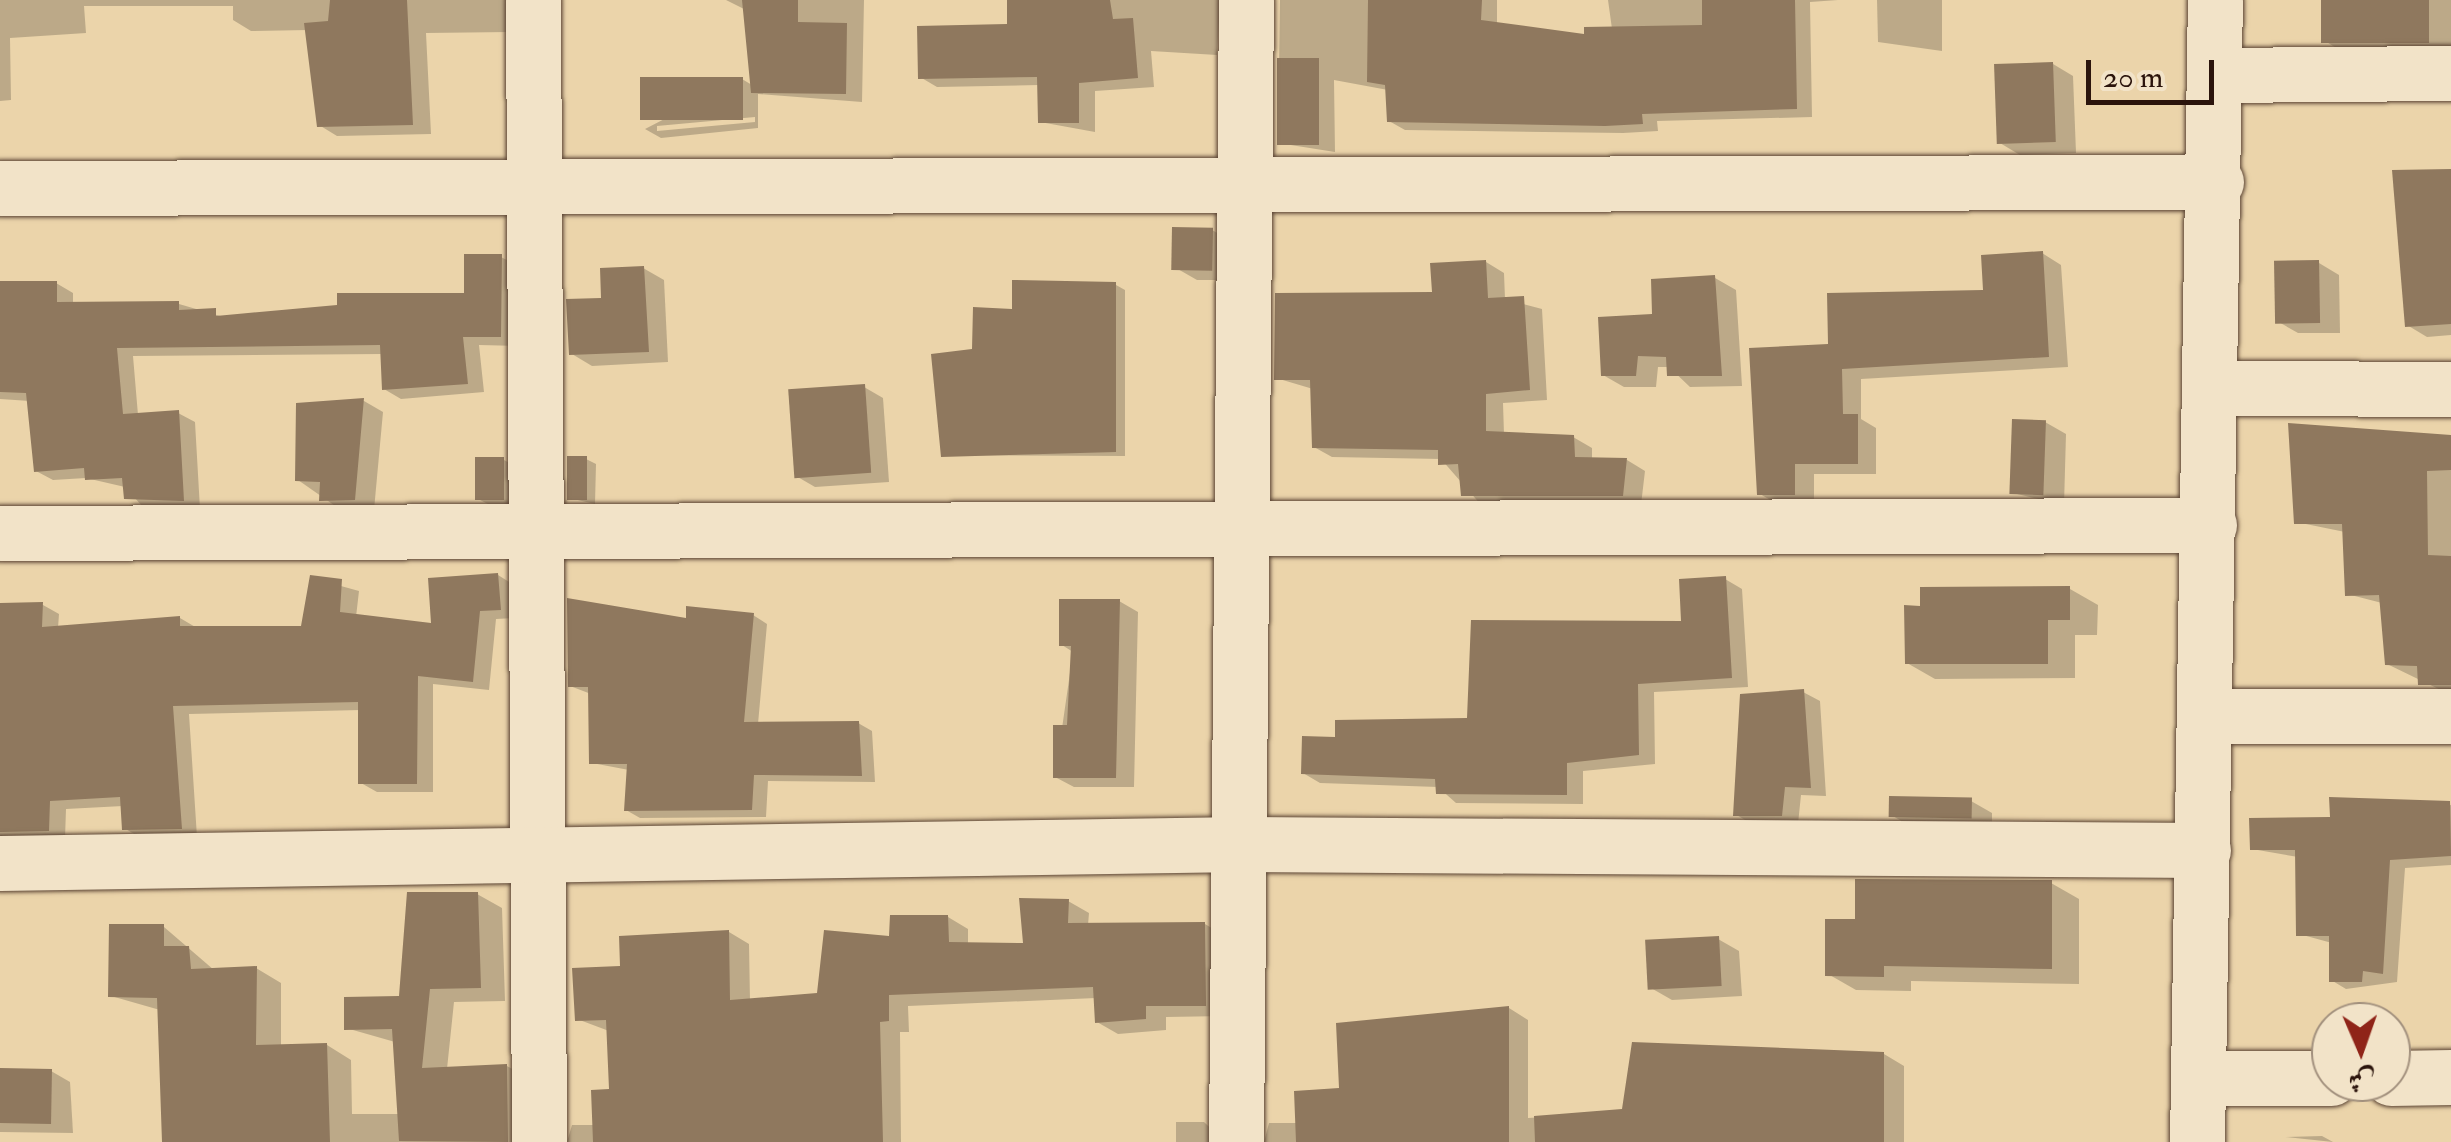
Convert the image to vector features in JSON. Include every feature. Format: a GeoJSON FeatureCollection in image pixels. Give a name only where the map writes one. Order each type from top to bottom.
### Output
{"type":"FeatureCollection","features":[{"type":"Feature","properties":{"kind":"street"},"geometry":{"type":"LineString","coordinates":[[532,0],[539,1142]]}},
{"type":"Feature","properties":{"kind":"street"},"geometry":{"type":"LineString","coordinates":[[1236,1142],[1243,844],[1246,0]]}},
{"type":"Feature","properties":{"kind":"street"},"geometry":{"type":"LineString","coordinates":[[2198,1142],[2208,716],[2216,0]]}},
{"type":"Feature","properties":{"kind":"street"},"geometry":{"type":"LineString","coordinates":[[2216,75],[2451,73]]}},
{"type":"Feature","properties":{"kind":"street"},"geometry":{"type":"LineString","coordinates":[[0,188],[534,191],[2216,182]]}},
{"type":"Feature","properties":{"kind":"street"},"geometry":{"type":"LineString","coordinates":[[2211,388],[2451,389]]}},
{"type":"Feature","properties":{"kind":"street"},"geometry":{"type":"LineString","coordinates":[[0,533],[2209,525]]}},
{"type":"Feature","properties":{"kind":"street"},"geometry":{"type":"LineString","coordinates":[[2208,716],[2451,716]]}},
{"type":"Feature","properties":{"kind":"street"},"geometry":{"type":"LineString","coordinates":[[0,863],[1243,844],[2202,850]]}},
{"type":"Feature","properties":{"kind":"street"},"geometry":{"type":"LineString","coordinates":[[2199,1078],[2311,1078]]}},
{"type":"Feature","properties":{"kind":"street"},"geometry":{"type":"LineString","coordinates":[[2411,1078],[2451,1078]]}},
{"type":"Feature","properties":{"kind":"building"},"geometry":{"type":"Polygon","coordinates":[[[330,0],[407,0],[413,125],[317,127],[304,23],[328,21],[330,0]]]}},
{"type":"Feature","properties":{"kind":"building"},"geometry":{"type":"Polygon","coordinates":[[[742,0],[798,0],[798,22],[847,23],[846,94],[751,93],[742,0]]]}},
{"type":"Feature","properties":{"kind":"building"},"geometry":{"type":"Polygon","coordinates":[[[1007,0],[1110,0],[1113,19],[1133,18],[1138,78],[1079,83],[1079,123],[1038,123],[1037,77],[918,79],[917,26],[1007,24],[1007,0]]]}},
{"type":"Feature","properties":{"kind":"building"},"geometry":{"type":"Polygon","coordinates":[[[1368,0],[1482,0],[1481,20],[1584,34],[1584,27],[1702,25],[1702,0],[1795,0],[1797,109],[1642,114],[1643,124],[1605,126],[1387,122],[1385,85],[1367,82],[1368,0]]]}},
{"type":"Feature","properties":{"kind":"building"},"geometry":{"type":"Polygon","coordinates":[[[2321,0],[2429,0],[2429,43],[2321,43],[2321,0]]]}},
{"type":"Feature","properties":{"kind":"building"},"geometry":{"type":"Polygon","coordinates":[[[1277,58],[1319,58],[1319,145],[1277,145],[1277,58]]]}},
{"type":"Feature","properties":{"kind":"building"},"geometry":{"type":"Polygon","coordinates":[[[2053,62],[2056,142],[1997,144],[1994,64],[2053,62]]]}},
{"type":"Feature","properties":{"kind":"building"},"geometry":{"type":"Polygon","coordinates":[[[640,77],[743,77],[743,120],[640,120],[640,77]]]}},
{"type":"Feature","properties":{"kind":"building"},"geometry":{"type":"Polygon","coordinates":[[[2451,169],[2451,324],[2405,327],[2392,170],[2451,169]]]}},
{"type":"Feature","properties":{"kind":"building"},"geometry":{"type":"Polygon","coordinates":[[[1172,227],[1213,228],[1212,271],[1171,270],[1172,227]]]}},
{"type":"Feature","properties":{"kind":"building"},"geometry":{"type":"Polygon","coordinates":[[[2043,251],[2049,357],[1842,369],[1843,414],[1858,414],[1858,464],[1795,464],[1795,495],[1757,495],[1749,348],[1828,344],[1827,293],[1983,290],[1981,255],[2043,251]]]}},
{"type":"Feature","properties":{"kind":"building"},"geometry":{"type":"Polygon","coordinates":[[[464,254],[502,254],[501,337],[463,337],[468,384],[382,390],[380,345],[117,348],[123,414],[179,410],[184,501],[124,499],[122,478],[85,480],[84,468],[34,472],[26,393],[0,392],[0,281],[57,281],[57,302],[179,301],[179,310],[216,308],[216,316],[337,305],[337,293],[464,293],[464,254]]]}},
{"type":"Feature","properties":{"kind":"building"},"geometry":{"type":"Polygon","coordinates":[[[1486,260],[1488,298],[1524,296],[1530,390],[1486,394],[1486,431],[1574,435],[1575,457],[1627,458],[1623,496],[1461,496],[1458,464],[1438,465],[1438,450],[1312,448],[1310,380],[1274,380],[1275,293],[1432,292],[1430,263],[1486,260]]]}},
{"type":"Feature","properties":{"kind":"building"},"geometry":{"type":"Polygon","coordinates":[[[2319,260],[2320,323],[2275,324],[2274,261],[2319,260]]]}},
{"type":"Feature","properties":{"kind":"building"},"geometry":{"type":"Polygon","coordinates":[[[644,266],[649,352],[569,355],[566,299],[601,298],[600,268],[644,266]]]}},
{"type":"Feature","properties":{"kind":"building"},"geometry":{"type":"Polygon","coordinates":[[[1715,275],[1722,376],[1667,376],[1666,357],[1638,356],[1636,376],[1601,376],[1598,317],[1652,314],[1651,279],[1715,275]]]}},
{"type":"Feature","properties":{"kind":"building"},"geometry":{"type":"Polygon","coordinates":[[[1012,280],[1116,282],[1116,452],[941,457],[931,354],[972,349],[973,307],[1012,309],[1012,280]]]}},
{"type":"Feature","properties":{"kind":"building"},"geometry":{"type":"Polygon","coordinates":[[[865,384],[871,473],[794,478],[788,389],[865,384]]]}},
{"type":"Feature","properties":{"kind":"building"},"geometry":{"type":"Polygon","coordinates":[[[364,398],[355,500],[319,501],[320,482],[295,481],[296,403],[364,398]]]}},
{"type":"Feature","properties":{"kind":"building"},"geometry":{"type":"Polygon","coordinates":[[[2012,419],[2046,420],[2043,495],[2009,494],[2012,419]]]}},
{"type":"Feature","properties":{"kind":"building"},"geometry":{"type":"Polygon","coordinates":[[[2288,423],[2451,435],[2451,470],[2427,471],[2428,555],[2451,556],[2451,685],[2418,685],[2417,666],[2385,665],[2379,595],[2345,596],[2342,524],[2294,524],[2288,423]]]}},
{"type":"Feature","properties":{"kind":"building"},"geometry":{"type":"Polygon","coordinates":[[[567,456],[587,456],[587,500],[567,500],[567,456]]]}},
{"type":"Feature","properties":{"kind":"building"},"geometry":{"type":"Polygon","coordinates":[[[475,457],[504,457],[504,500],[475,500],[475,457]]]}},
{"type":"Feature","properties":{"kind":"building"},"geometry":{"type":"Polygon","coordinates":[[[498,573],[501,610],[480,611],[473,682],[418,676],[417,784],[358,784],[358,702],[173,706],[182,829],[122,830],[120,797],[50,801],[49,831],[0,832],[0,603],[43,602],[42,627],[180,616],[180,626],[301,626],[310,575],[342,579],[340,612],[431,623],[428,578],[498,573]]]}},
{"type":"Feature","properties":{"kind":"building"},"geometry":{"type":"Polygon","coordinates":[[[1726,576],[1732,678],[1638,684],[1639,755],[1567,763],[1567,795],[1436,794],[1435,779],[1301,774],[1302,736],[1335,737],[1335,720],[1467,718],[1471,620],[1681,621],[1679,579],[1726,576]]]}},
{"type":"Feature","properties":{"kind":"building"},"geometry":{"type":"Polygon","coordinates":[[[2070,586],[2070,620],[2048,620],[2048,664],[1905,664],[1904,605],[1920,606],[1920,587],[2070,586]]]}},
{"type":"Feature","properties":{"kind":"building"},"geometry":{"type":"Polygon","coordinates":[[[567,598],[686,618],[686,606],[754,613],[744,722],[859,721],[862,776],[754,775],[752,810],[624,811],[627,764],[589,764],[588,687],[568,687],[567,598]]]}},
{"type":"Feature","properties":{"kind":"building"},"geometry":{"type":"Polygon","coordinates":[[[1059,599],[1120,599],[1116,778],[1053,778],[1053,725],[1067,725],[1071,646],[1059,646],[1059,599]]]}},
{"type":"Feature","properties":{"kind":"building"},"geometry":{"type":"Polygon","coordinates":[[[1804,689],[1811,788],[1785,787],[1782,816],[1733,816],[1740,694],[1804,689]]]}},
{"type":"Feature","properties":{"kind":"building"},"geometry":{"type":"Polygon","coordinates":[[[1889,796],[1972,797],[1972,818],[1889,817],[1889,796]]]}},
{"type":"Feature","properties":{"kind":"building"},"geometry":{"type":"Polygon","coordinates":[[[2329,797],[2450,801],[2451,856],[2390,860],[2383,974],[2363,971],[2362,982],[2329,982],[2329,936],[2296,936],[2295,850],[2250,850],[2249,818],[2330,817],[2329,797]]]}},
{"type":"Feature","properties":{"kind":"building"},"geometry":{"type":"Polygon","coordinates":[[[1855,879],[2052,880],[2052,969],[1884,966],[1884,977],[1825,976],[1825,919],[1855,919],[1855,879]]]}},
{"type":"Feature","properties":{"kind":"building"},"geometry":{"type":"Polygon","coordinates":[[[407,892],[478,892],[481,988],[430,989],[422,1068],[507,1064],[508,1142],[399,1141],[392,1029],[344,1030],[344,997],[399,996],[407,892]]]}},
{"type":"Feature","properties":{"kind":"building"},"geometry":{"type":"Polygon","coordinates":[[[1019,898],[1069,899],[1068,923],[1205,922],[1206,1006],[1146,1006],[1146,1019],[1095,1023],[1093,987],[889,995],[889,1021],[880,1022],[883,1142],[593,1142],[591,1090],[609,1089],[606,1020],[575,1021],[572,968],[620,966],[619,936],[729,930],[730,1000],[817,993],[824,930],[889,936],[890,915],[948,915],[949,942],[1023,943],[1019,898]]]}},
{"type":"Feature","properties":{"kind":"building"},"geometry":{"type":"Polygon","coordinates":[[[109,924],[164,924],[164,946],[189,946],[191,969],[257,966],[256,1045],[327,1043],[330,1142],[162,1142],[157,998],[108,997],[109,924]]]}},
{"type":"Feature","properties":{"kind":"building"},"geometry":{"type":"Polygon","coordinates":[[[1719,936],[1722,986],[1648,990],[1645,940],[1719,936]]]}},
{"type":"Feature","properties":{"kind":"building"},"geometry":{"type":"Polygon","coordinates":[[[1509,1006],[1509,1142],[1296,1142],[1294,1091],[1339,1088],[1336,1023],[1509,1006]]]}},
{"type":"Feature","properties":{"kind":"building"},"geometry":{"type":"Polygon","coordinates":[[[1632,1042],[1884,1052],[1884,1142],[1535,1142],[1534,1116],[1622,1109],[1632,1042]]]}},
{"type":"Feature","properties":{"kind":"building"},"geometry":{"type":"Polygon","coordinates":[[[0,1068],[52,1069],[51,1124],[0,1123],[0,1068]]]}}]}
